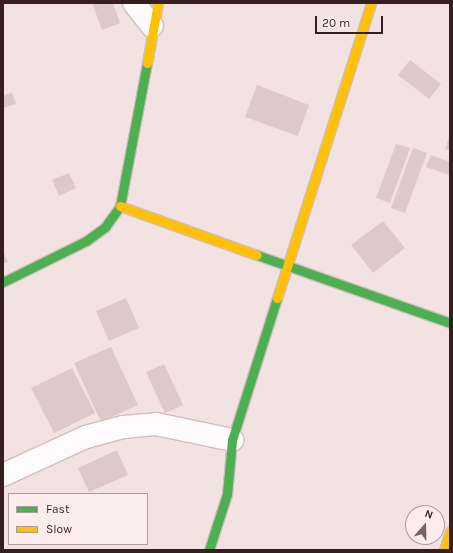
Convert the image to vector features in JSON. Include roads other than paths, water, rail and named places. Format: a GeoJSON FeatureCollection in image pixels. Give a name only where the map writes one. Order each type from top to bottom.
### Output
{"type":"FeatureCollection","features":[{"type":"Feature","properties":{"kind":"street"},"geometry":{"type":"LineString","coordinates":[[134,3],[152,26]]}},
{"type":"Feature","properties":{"kind":"street"},"geometry":{"type":"LineString","coordinates":[[3,282],[86,241],[105,227],[120,206],[152,26],[158,3]]}},
{"type":"Feature","properties":{"kind":"street"},"geometry":{"type":"LineString","coordinates":[[209,550],[227,494],[232,440],[287,263],[371,3]]}},
{"type":"Feature","properties":{"kind":"street"},"geometry":{"type":"LineString","coordinates":[[120,206],[287,263],[450,323]]}},
{"type":"Feature","properties":{"kind":"street"},"geometry":{"type":"LineString","coordinates":[[3,474],[86,437],[123,427],[156,424],[232,440]]}},
{"type":"Feature","properties":{"kind":"street"},"geometry":{"type":"LineString","coordinates":[[444,550],[450,532]]}}]}
